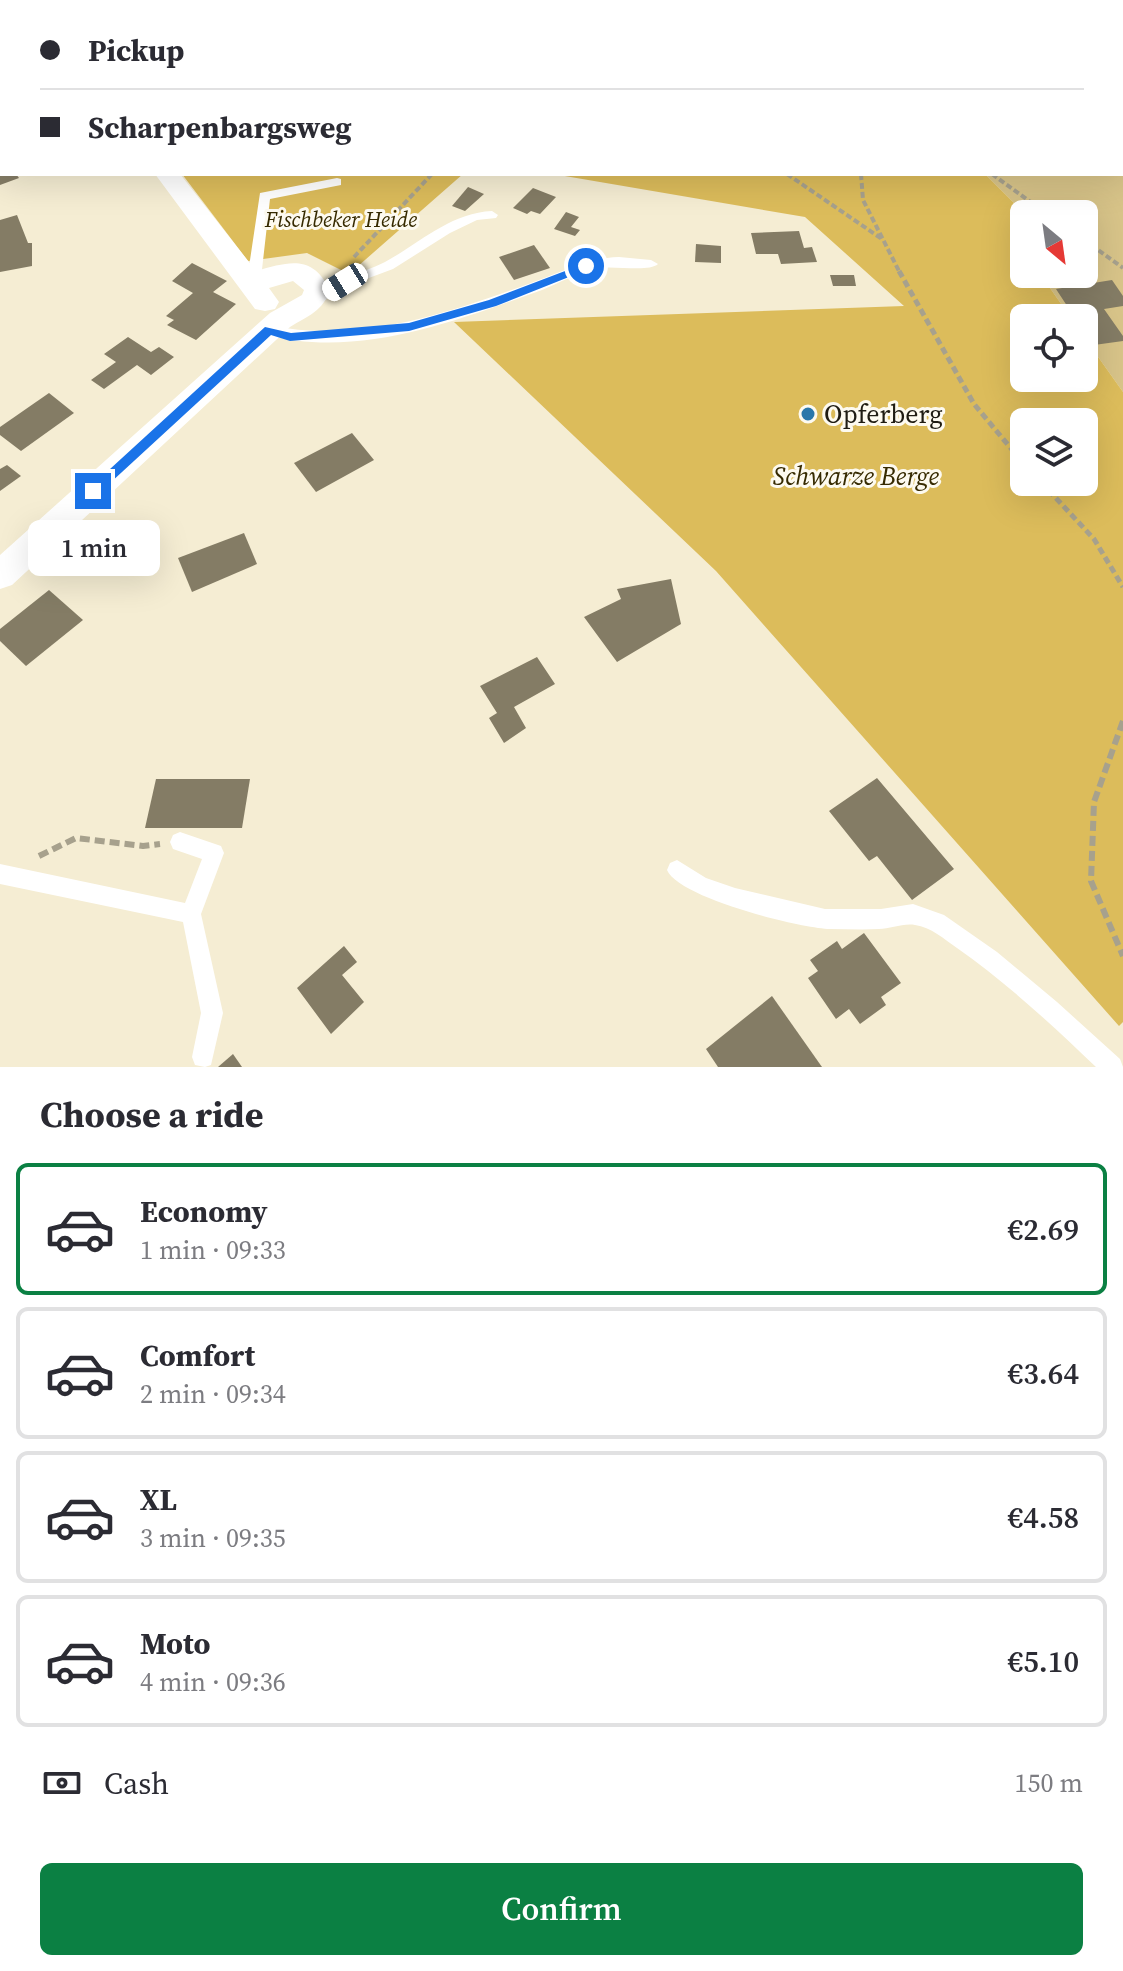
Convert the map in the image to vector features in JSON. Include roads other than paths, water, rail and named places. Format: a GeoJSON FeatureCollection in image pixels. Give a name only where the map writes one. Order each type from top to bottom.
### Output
{"type":"FeatureCollection","features":[{"type":"Feature","properties":{"kind":"street"},"geometry":{"type":"LineString","coordinates":[[169,176],[253,287],[275,325]]}},
{"type":"Feature","properties":{"kind":"street"},"geometry":{"type":"LineString","coordinates":[[0,575],[275,325],[313,301],[317,290],[312,280],[296,271],[280,272],[253,287]]}},
{"type":"Feature","properties":{"kind":"lane"},"geometry":{"type":"LineString","coordinates":[[253,287],[264,196],[337,182]]}},
{"type":"Feature","properties":{"kind":"lane"},"geometry":{"type":"LineString","coordinates":[[313,301],[345,282],[388,266],[445,230],[475,216],[492,215]]}},
{"type":"Feature","properties":{"kind":"lane"},"geometry":{"type":"LineString","coordinates":[[275,325],[290,337],[409,327],[493,303],[586,266],[609,262],[651,264]]}},
{"type":"Feature","properties":{"kind":"lane"},"geometry":{"type":"LineString","coordinates":[[180,842],[214,853],[191,914],[212,1013],[203,1057]]}},
{"type":"Feature","properties":{"kind":"lane"},"geometry":{"type":"LineString","coordinates":[[677,870],[700,886],[735,898],[825,919],[913,914],[937,922],[955,932],[1026,989],[1112,1067]]}},
{"type":"Feature","properties":{"kind":"lane"},"geometry":{"type":"LineString","coordinates":[[0,874],[191,914]]}},
{"type":"Feature","properties":{"kind":"place","name":"Opferberg"},"geometry":{"type":"Point","coordinates":[808,414]}},
{"type":"Feature","properties":{"kind":"park label","name":"Fischbeker Heide"},"geometry":{"type":"Point","coordinates":[341,219]}},
{"type":"Feature","properties":{"kind":"park label","name":"Schwarze Berge"},"geometry":{"type":"Point","coordinates":[856,476]}}]}
